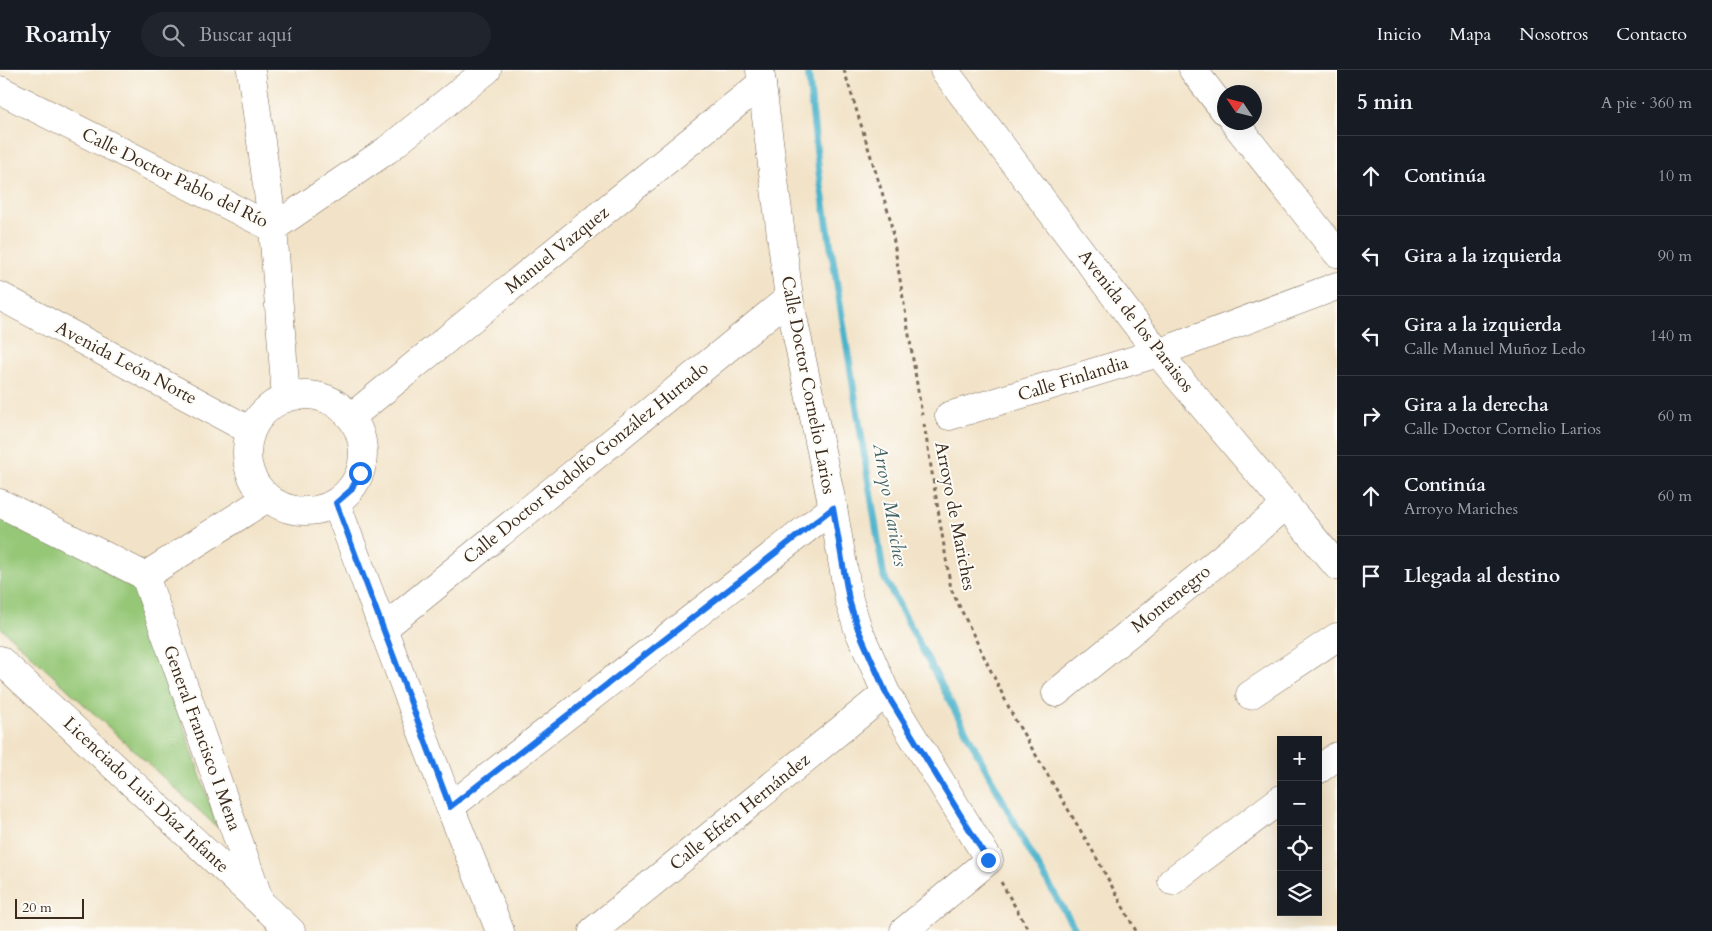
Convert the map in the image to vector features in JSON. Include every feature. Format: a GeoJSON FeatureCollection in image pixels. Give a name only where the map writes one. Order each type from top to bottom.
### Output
{"type":"FeatureCollection","features":[{"type":"Feature","properties":{"kind":"street"},"geometry":{"type":"LineString","coordinates":[[251,70],[273,228],[286,398]]}},
{"type":"Feature","properties":{"kind":"street","name":"Calle Doctor Pablo del Río"},"geometry":{"type":"LineString","coordinates":[[0,90],[273,228],[387,150],[487,70]]}},
{"type":"Feature","properties":{"kind":"street","name":"Avenida de los Paraisos"},"geometry":{"type":"LineString","coordinates":[[944,70],[1158,353],[1337,566]]}},
{"type":"Feature","properties":{"kind":"street"},"geometry":{"type":"LineString","coordinates":[[1193,70],[1217,101]]}},
{"type":"Feature","properties":{"kind":"street","name":"Calle Doctor Cornelio Larios"},"geometry":{"type":"LineString","coordinates":[[761,76],[789,298],[833,508],[851,607],[858,629],[886,693]]}},
{"type":"Feature","properties":{"kind":"street","name":"Manuel Vazquez"},"geometry":{"type":"LineString","coordinates":[[352,417],[761,76]]}},
{"type":"Feature","properties":{"kind":"street"},"geometry":{"type":"LineString","coordinates":[[1240,130],[1337,253]]}},
{"type":"Feature","properties":{"kind":"street","name":"Calle Finlandia"},"geometry":{"type":"LineString","coordinates":[[949,416],[1158,353],[1337,286]]}},
{"type":"Feature","properties":{"kind":"street","name":"Avenida León Norte"},"geometry":{"type":"LineString","coordinates":[[0,296],[251,431]]}},
{"type":"Feature","properties":{"kind":"street","name":"Calle Doctor Rodolfo González Hurtado"},"geometry":{"type":"LineString","coordinates":[[384,628],[789,298]]}},
{"type":"Feature","properties":{"kind":"street"},"geometry":{"type":"LineString","coordinates":[[304,394],[322,396],[338,404],[352,417],[361,434],[364,454],[360,473],[351,490],[336,503],[319,510],[300,512],[283,508],[267,498],[255,484],[248,467],[247,449],[251,431],[259,416],[271,406],[286,398],[304,394]]}},
{"type":"Feature","properties":{"kind":"street"},"geometry":{"type":"LineString","coordinates":[[0,503],[145,576],[267,498]]}},
{"type":"Feature","properties":{"kind":"street"},"geometry":{"type":"LineString","coordinates":[[336,503],[450,807],[500,931]]}},
{"type":"Feature","properties":{"kind":"street","name":"Montenegro"},"geometry":{"type":"LineString","coordinates":[[1056,693],[1287,505]]}},
{"type":"Feature","properties":{"kind":"street"},"geometry":{"type":"LineString","coordinates":[[450,807],[833,508]]}},
{"type":"Feature","properties":{"kind":"street","name":"General Francisco I Mena"},"geometry":{"type":"LineString","coordinates":[[145,576],[260,900]]}},
{"type":"Feature","properties":{"kind":"street"},"geometry":{"type":"LineString","coordinates":[[1250,695],[1337,637]]}},
{"type":"Feature","properties":{"kind":"street","name":"Licenciado Luis Díaz Infante"},"geometry":{"type":"LineString","coordinates":[[0,660],[260,900],[291,931]]}},
{"type":"Feature","properties":{"kind":"street"},"geometry":{"type":"LineString","coordinates":[[886,693],[988,860],[904,931]]}},
{"type":"Feature","properties":{"kind":"street","name":"Calle Efrén Hernández"},"geometry":{"type":"LineString","coordinates":[[593,931],[886,693]]}},
{"type":"Feature","properties":{"kind":"street"},"geometry":{"type":"LineString","coordinates":[[1322,767],[1337,756]]}},
{"type":"Feature","properties":{"kind":"street"},"geometry":{"type":"LineString","coordinates":[[1172,882],[1277,802]]}},
{"type":"Feature","properties":{"kind":"path","name":"Arroyo de Mariches"},"geometry":{"type":"LineString","coordinates":[[844,70],[890,218],[950,589],[1014,718],[1095,855],[1136,931]]}},
{"type":"Feature","properties":{"kind":"path"},"geometry":{"type":"LineString","coordinates":[[988,860],[1028,931]]}},
{"type":"Feature","properties":{"kind":"green space"},"geometry":{"type":"Polygon","coordinates":[[[0,500],[128,562],[218,828],[0,627],[0,500]]]}},
{"type":"Feature","properties":{"kind":"waterway","name":"Arroyo Mariches"},"geometry":{"type":"LineString","coordinates":[[808,70],[819,173],[884,577],[1028,848],[1076,931]]}},
{"type":"Feature","properties":{"kind":"route"},"geometry":{"type":"LineString","coordinates":[[360,473],[351,490],[336,503],[450,807],[833,508],[849,600],[858,629],[886,693],[988,860]]}}]}
